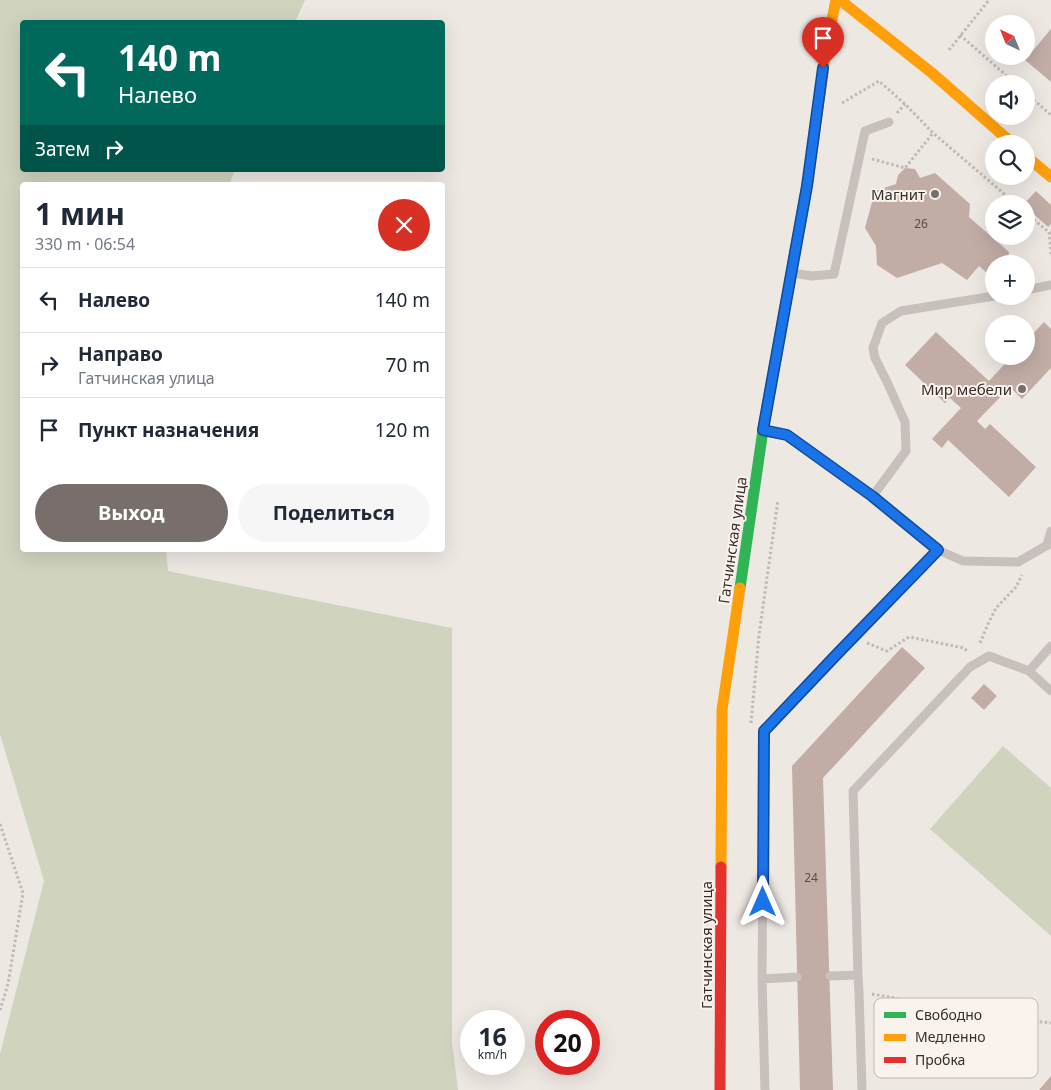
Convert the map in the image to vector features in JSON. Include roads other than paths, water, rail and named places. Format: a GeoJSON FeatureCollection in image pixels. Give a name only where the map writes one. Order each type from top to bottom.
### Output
{"type":"FeatureCollection","features":[{"type":"Feature","properties":{"kind":"street","name":"Гатчинская улица"},"geometry":{"type":"LineString","coordinates":[[720,1090],[722,710],[763,430],[807,186],[826,49],[836,0]]}},
{"type":"Feature","properties":{"kind":"street"},"geometry":{"type":"LineString","coordinates":[[840,0],[932,74],[1003,135]]}},
{"type":"Feature","properties":{"kind":"street"},"geometry":{"type":"LineString","coordinates":[[1035,164],[1051,177]]}},
{"type":"Feature","properties":{"kind":"lane"},"geometry":{"type":"LineString","coordinates":[[792,272],[812,276],[834,274],[865,132],[889,122]]}},
{"type":"Feature","properties":{"kind":"lane"},"geometry":{"type":"LineString","coordinates":[[1035,288],[1051,285]]}},
{"type":"Feature","properties":{"kind":"lane"},"geometry":{"type":"LineString","coordinates":[[872,496],[906,451],[905,422],[875,358],[873,348],[882,323],[901,311],[985,297]]}},
{"type":"Feature","properties":{"kind":"lane"},"geometry":{"type":"LineString","coordinates":[[763,430],[787,435],[872,496],[938,550],[964,560],[1018,562],[1049,544],[1051,531]]}},
{"type":"Feature","properties":{"kind":"lane"},"geometry":{"type":"LineString","coordinates":[[765,1090],[762,979],[764,731],[938,550]]}},
{"type":"Feature","properties":{"kind":"lane"},"geometry":{"type":"LineString","coordinates":[[1029,671],[1051,646]]}},
{"type":"Feature","properties":{"kind":"lane"},"geometry":{"type":"LineString","coordinates":[[862,1090],[854,791],[970,667],[989,656],[1029,671],[1051,691]]}},
{"type":"Feature","properties":{"kind":"lane"},"geometry":{"type":"LineString","coordinates":[[830,976],[858,975]]}},
{"type":"Feature","properties":{"kind":"lane"},"geometry":{"type":"LineString","coordinates":[[762,979],[798,977]]}},
{"type":"Feature","properties":{"kind":"place","name":"Магнит"},"geometry":{"type":"Point","coordinates":[935,194]}},
{"type":"Feature","properties":{"kind":"place","name":"Мир мебели"},"geometry":{"type":"Point","coordinates":[1022,389]}}]}
